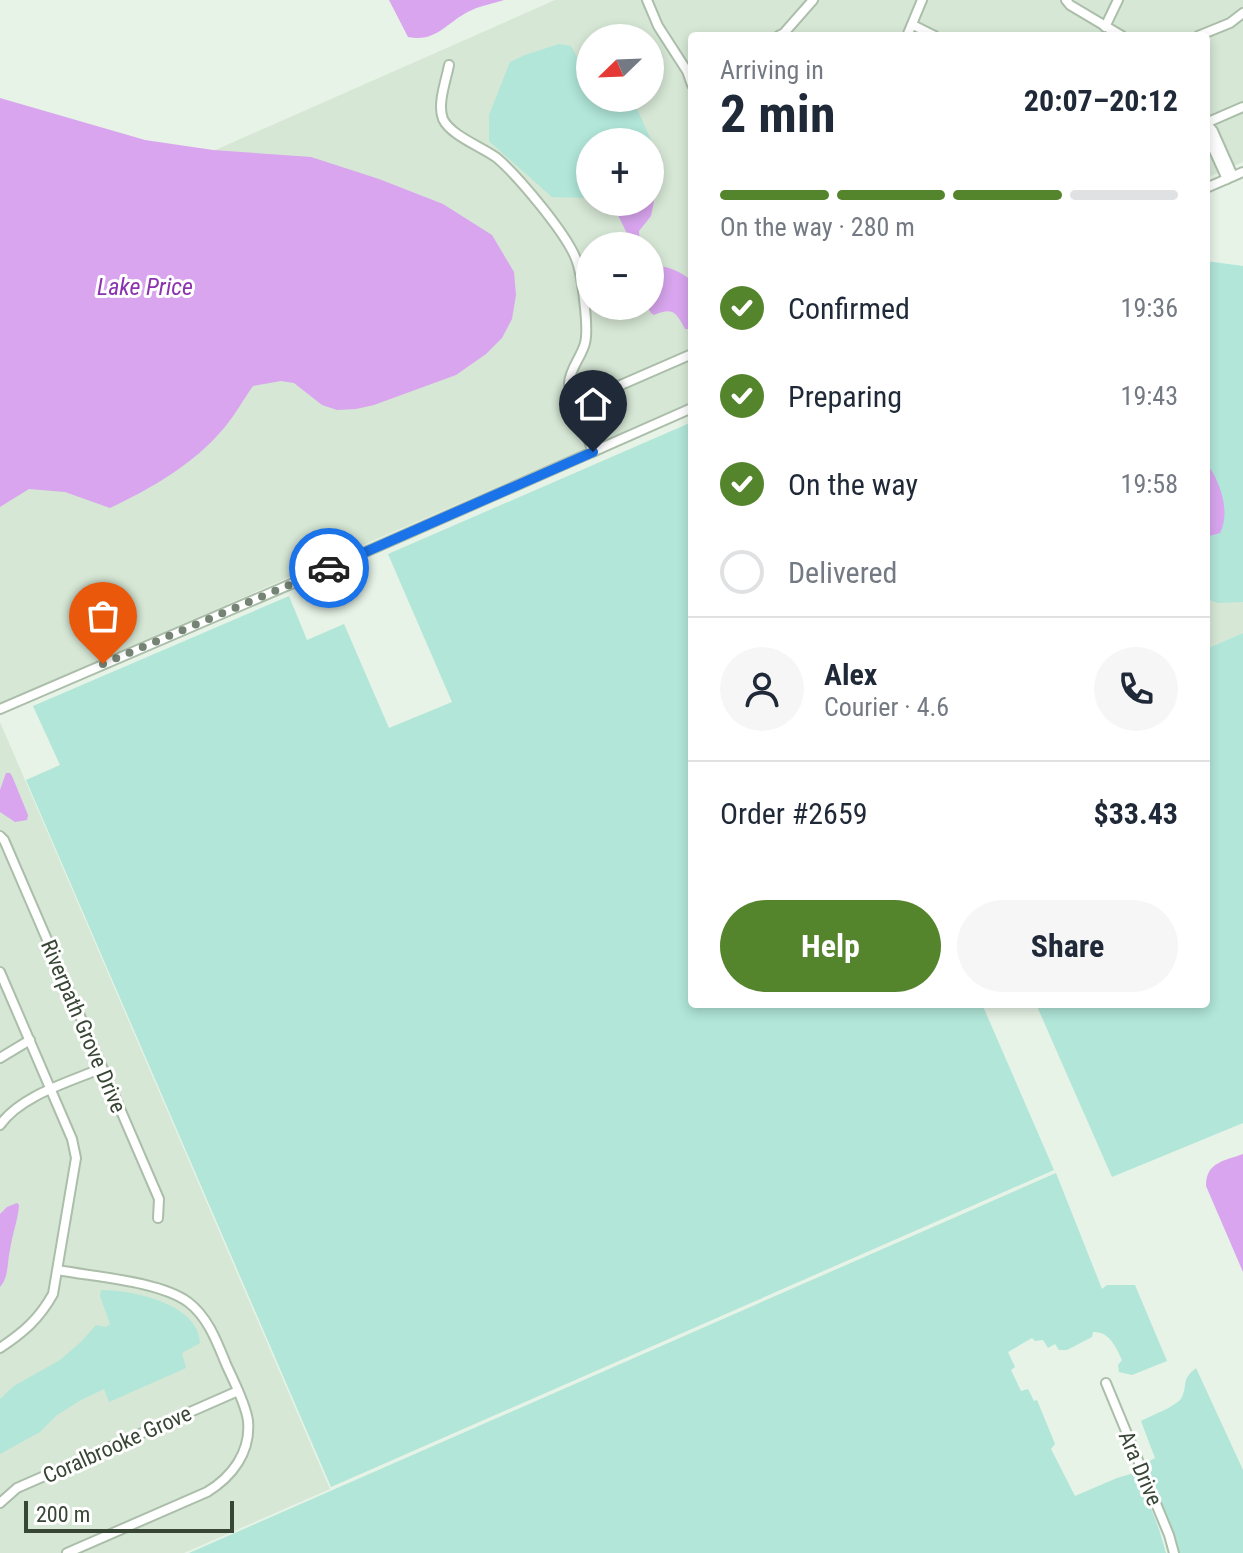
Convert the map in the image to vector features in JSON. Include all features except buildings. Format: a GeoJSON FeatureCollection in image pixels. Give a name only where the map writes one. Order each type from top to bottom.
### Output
{"type":"FeatureCollection","features":[{"type":"Feature","properties":{"kind":"street"},"geometry":{"type":"LineString","coordinates":[[647,0],[658,26],[688,74]]}},
{"type":"Feature","properties":{"kind":"street"},"geometry":{"type":"LineString","coordinates":[[785,32],[813,0]]}},
{"type":"Feature","properties":{"kind":"street"},"geometry":{"type":"LineString","coordinates":[[909,32],[922,0]]}},
{"type":"Feature","properties":{"kind":"street"},"geometry":{"type":"LineString","coordinates":[[1066,0],[1114,32]]}},
{"type":"Feature","properties":{"kind":"street"},"geometry":{"type":"LineString","coordinates":[[1105,27],[1118,0]]}},
{"type":"Feature","properties":{"kind":"street"},"geometry":{"type":"LineString","coordinates":[[1208,32],[1230,23],[1243,13]]}},
{"type":"Feature","properties":{"kind":"street"},"geometry":{"type":"LineString","coordinates":[[913,25],[927,32]]}},
{"type":"Feature","properties":{"kind":"street"},"geometry":{"type":"LineString","coordinates":[[449,65],[441,109],[448,127],[499,160],[532,196],[568,242],[576,258],[587,335],[569,382],[597,450]]}},
{"type":"Feature","properties":{"kind":"street"},"geometry":{"type":"LineString","coordinates":[[1210,121],[1243,107]]}},
{"type":"Feature","properties":{"kind":"street"},"geometry":{"type":"LineString","coordinates":[[1210,128],[1230,178]]}},
{"type":"Feature","properties":{"kind":"street"},"geometry":{"type":"LineString","coordinates":[[1210,186],[1243,172]]}},
{"type":"Feature","properties":{"kind":"street"},"geometry":{"type":"LineString","coordinates":[[577,404],[688,356]]}},
{"type":"Feature","properties":{"kind":"street"},"geometry":{"type":"LineString","coordinates":[[0,709],[688,410]]}},
{"type":"Feature","properties":{"kind":"street","name":"Riverpath Grove Drive"},"geometry":{"type":"LineString","coordinates":[[0,836],[159,1199],[158,1218]]}},
{"type":"Feature","properties":{"kind":"street"},"geometry":{"type":"LineString","coordinates":[[0,972],[72,1139],[76,1158],[53,1294],[44,1311],[24,1332],[0,1348]]}},
{"type":"Feature","properties":{"kind":"street"},"geometry":{"type":"LineString","coordinates":[[0,1058],[30,1040]]}},
{"type":"Feature","properties":{"kind":"street"},"geometry":{"type":"LineString","coordinates":[[0,1125],[16,1108],[102,1068]]}},
{"type":"Feature","properties":{"kind":"street"},"geometry":{"type":"LineString","coordinates":[[58,1270],[164,1288],[190,1303],[213,1331],[248,1419],[245,1447],[231,1474],[220,1484],[67,1553]]}},
{"type":"Feature","properties":{"kind":"street","name":"Ara Drive"},"geometry":{"type":"LineString","coordinates":[[1106,1383],[1174,1553]]}},
{"type":"Feature","properties":{"kind":"street","name":"Coralbrooke Grove"},"geometry":{"type":"LineString","coordinates":[[0,1503],[17,1488],[238,1391]]}},
{"type":"Feature","properties":{"kind":"shaded area"},"geometry":{"type":"Polygon","coordinates":[[[555,0],[1243,0],[1243,162],[1210,176],[1210,32],[688,32],[688,404],[0,703],[0,472],[211,152],[555,0]]]}},
{"type":"Feature","properties":{"kind":"shaded area"},"geometry":{"type":"Polygon","coordinates":[[[559,44],[571,46],[576,55],[576,112],[638,112],[646,128],[576,128],[576,198],[552,197],[489,141],[489,115],[510,62],[559,44]]]}},
{"type":"Feature","properties":{"kind":"shaded area"},"geometry":{"type":"Polygon","coordinates":[[[1210,262],[1243,266],[1243,602],[1210,600],[1210,536],[1220,533],[1224,514],[1219,488],[1210,470],[1210,262]]]}},
{"type":"Feature","properties":{"kind":"shaded area"},"geometry":{"type":"Polygon","coordinates":[[[1210,347],[1243,425],[1243,633],[1210,647],[1210,347]]]}},
{"type":"Feature","properties":{"kind":"shaded area"},"geometry":{"type":"Polygon","coordinates":[[[688,424],[688,1008],[984,1008],[1054,1170],[331,1487],[26,780],[60,765],[33,706],[289,596],[307,640],[344,624],[389,728],[452,702],[388,554],[688,424]]]}},
{"type":"Feature","properties":{"kind":"shaded area"},"geometry":{"type":"Polygon","coordinates":[[[1243,633],[1243,1123],[1112,1177],[1038,1008],[1210,1008],[1210,647],[1243,633]]]}},
{"type":"Feature","properties":{"kind":"shaded area"},"geometry":{"type":"Polygon","coordinates":[[[0,722],[330,1489],[184,1553],[0,1553],[0,722]]]}},
{"type":"Feature","properties":{"kind":"shaded area"},"geometry":{"type":"Polygon","coordinates":[[[1056,1173],[1102,1289],[1107,1285],[1135,1285],[1167,1361],[1132,1375],[1119,1372],[1118,1365],[1122,1360],[1114,1345],[1108,1337],[1093,1332],[1092,1337],[1067,1350],[1059,1350],[1055,1344],[1048,1348],[1043,1340],[1035,1341],[1032,1338],[1008,1352],[1015,1367],[1011,1370],[1021,1391],[1028,1389],[1034,1401],[1037,1400],[1055,1444],[1051,1449],[1075,1496],[1137,1472],[1166,1553],[189,1553],[1056,1173]]]}},
{"type":"Feature","properties":{"kind":"shaded area"},"geometry":{"type":"Polygon","coordinates":[[[101,1290],[146,1296],[177,1309],[189,1318],[197,1330],[200,1343],[182,1353],[186,1368],[109,1402],[104,1389],[57,1415],[40,1432],[0,1454],[0,1399],[14,1386],[60,1360],[96,1325],[106,1327],[110,1324],[100,1296],[101,1290]]]}},
{"type":"Feature","properties":{"kind":"shaded area"},"geometry":{"type":"Polygon","coordinates":[[[1196,1368],[1243,1470],[1243,1553],[1177,1553],[1166,1516],[1144,1464],[1155,1458],[1141,1421],[1179,1400],[1187,1379],[1196,1368]]]}},
{"type":"Feature","properties":{"kind":"water"},"geometry":{"type":"Polygon","coordinates":[[[389,0],[504,0],[476,8],[435,34],[418,38],[408,37],[389,0]]]}},
{"type":"Feature","properties":{"kind":"water","name":"Lake Price"},"geometry":{"type":"Polygon","coordinates":[[[0,98],[145,140],[213,150],[311,157],[443,204],[492,235],[514,272],[516,295],[512,319],[502,338],[486,354],[456,375],[374,405],[337,410],[322,405],[294,383],[281,381],[253,386],[228,423],[199,453],[157,483],[110,508],[65,492],[29,489],[0,507],[0,98]]]}},
{"type":"Feature","properties":{"kind":"water"},"geometry":{"type":"Polygon","coordinates":[[[618,216],[651,216],[639,232],[626,232],[618,216]]]}},
{"type":"Feature","properties":{"kind":"water"},"geometry":{"type":"Polygon","coordinates":[[[664,267],[688,278],[688,329],[673,313],[666,311],[664,267]]]}},
{"type":"Feature","properties":{"kind":"water"},"geometry":{"type":"Polygon","coordinates":[[[1210,468],[1224,506],[1220,533],[1210,536],[1210,468]]]}},
{"type":"Feature","properties":{"kind":"water"},"geometry":{"type":"Polygon","coordinates":[[[6,773],[12,776],[28,815],[27,820],[15,822],[0,812],[0,790],[6,773]]]}},
{"type":"Feature","properties":{"kind":"water"},"geometry":{"type":"Polygon","coordinates":[[[1243,1154],[1243,1272],[1206,1186],[1213,1167],[1243,1154]]]}},
{"type":"Feature","properties":{"kind":"water"},"geometry":{"type":"Polygon","coordinates":[[[17,1203],[6,1274],[0,1287],[0,1214],[17,1203]]]}},
{"type":"Feature","properties":{"kind":"way so far"},"geometry":{"type":"LineString","coordinates":[[103,664],[329,568]]}},
{"type":"Feature","properties":{"kind":"route"},"geometry":{"type":"LineString","coordinates":[[329,568],[593,452]]}}]}
